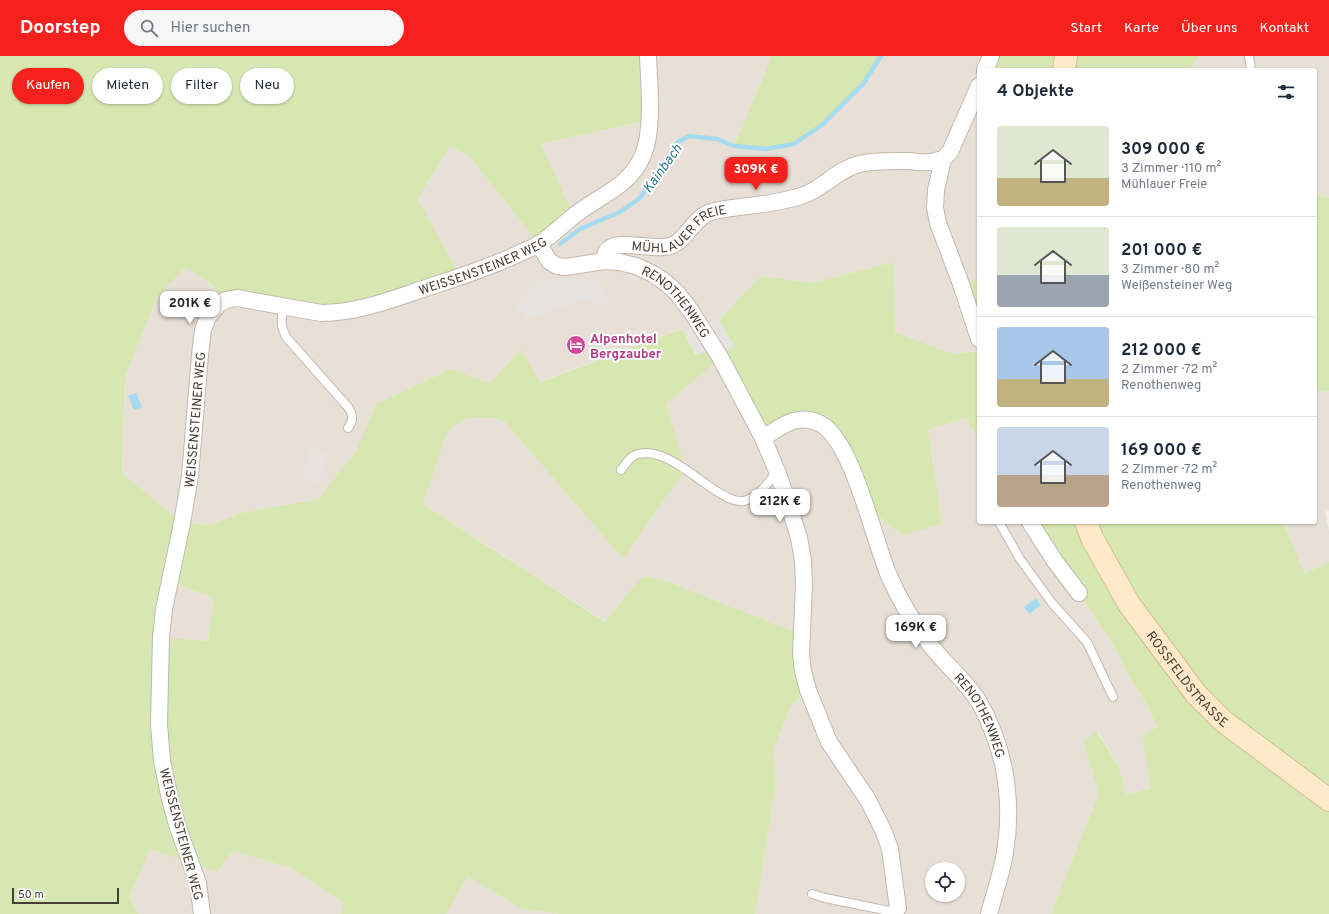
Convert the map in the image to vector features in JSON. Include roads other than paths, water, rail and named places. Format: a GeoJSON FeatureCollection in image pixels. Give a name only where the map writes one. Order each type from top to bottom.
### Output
{"type":"FeatureCollection","features":[{"type":"Feature","properties":{"kind":"main road"},"geometry":{"type":"LineString","coordinates":[[1064,68],[1066,56]]}},
{"type":"Feature","properties":{"kind":"main road","name":"ROSSFELDSTRASSE"},"geometry":{"type":"LineString","coordinates":[[1087,524],[1092,538],[1129,604],[1196,694],[1223,721],[1329,800]]}},
{"type":"Feature","properties":{"kind":"street","name":"WEISSENSTEINER WEG"},"geometry":{"type":"LineString","coordinates":[[202,914],[198,884],[178,828],[170,799],[162,761],[159,724],[161,637],[164,609],[190,476],[200,355],[203,330],[208,317],[218,304],[226,300],[237,298],[307,311],[328,313],[370,306],[503,261],[539,244],[579,211],[612,192],[625,181],[643,156],[648,138],[649,120],[648,56]]}},
{"type":"Feature","properties":{"kind":"street"},"geometry":{"type":"LineString","coordinates":[[986,68],[991,56]]}},
{"type":"Feature","properties":{"kind":"street"},"geometry":{"type":"LineString","coordinates":[[977,91],[950,152],[943,159],[936,190],[935,208],[938,222],[977,333]]}},
{"type":"Feature","properties":{"kind":"street","name":"MÜHLAUER FREIE"},"geometry":{"type":"LineString","coordinates":[[604,261],[606,251],[613,246],[622,244],[655,248],[669,246],[680,240],[706,214],[715,211],[802,196],[810,193],[840,171],[858,164],[872,161],[929,162],[943,159]]}},
{"type":"Feature","properties":{"kind":"street","name":"RENOTHENWEG"},"geometry":{"type":"LineString","coordinates":[[539,244],[549,261],[558,266],[566,267],[604,261],[619,262],[636,266],[653,274],[677,293],[691,311],[720,357],[763,438],[777,471],[793,518],[803,560],[804,585],[801,654],[803,671],[808,690],[829,742],[868,800],[884,832],[890,849],[898,908]]}},
{"type":"Feature","properties":{"kind":"street","name":"RENOTHENWEG"},"geometry":{"type":"LineString","coordinates":[[763,438],[788,422],[807,420],[822,425],[833,436],[843,450],[856,478],[890,577],[903,606],[932,647],[966,685],[990,723],[1003,763],[1009,809],[1005,853],[989,914]]}},
{"type":"Feature","properties":{"kind":"street"},"geometry":{"type":"LineString","coordinates":[[1031,524],[1054,560],[1079,593]]}},
{"type":"Feature","properties":{"kind":"lane"},"geometry":{"type":"LineString","coordinates":[[1248,56],[1251,68]]}},
{"type":"Feature","properties":{"kind":"lane"},"geometry":{"type":"LineString","coordinates":[[284,306],[280,320],[281,328],[286,337],[348,406],[352,413],[353,419],[348,428]]}},
{"type":"Feature","properties":{"kind":"lane"},"geometry":{"type":"LineString","coordinates":[[620,470],[633,456],[642,453],[659,455],[686,469],[729,498],[737,501],[745,500],[753,496],[766,486],[777,471]]}},
{"type":"Feature","properties":{"kind":"lane"},"geometry":{"type":"LineString","coordinates":[[1000,524],[1029,572],[1052,603],[1087,642],[1113,697]]}},
{"type":"Feature","properties":{"kind":"lane"},"geometry":{"type":"LineString","coordinates":[[812,894],[894,912],[898,908]]}},
{"type":"Feature","properties":{"kind":"water"},"geometry":{"type":"Polygon","coordinates":[[[136,393],[142,407],[134,410],[128,396],[136,393]]]}},
{"type":"Feature","properties":{"kind":"water"},"geometry":{"type":"Polygon","coordinates":[[[1036,598],[1041,605],[1029,614],[1024,607],[1036,598]]]}},
{"type":"Feature","properties":{"kind":"waterway","name":"Kainbach"},"geometry":{"type":"LineString","coordinates":[[560,244],[580,229],[620,212],[640,198],[678,142],[689,136],[717,139],[734,146],[766,149],[794,144],[822,125],[863,84],[881,56]]}},
{"type":"Feature","properties":{"kind":"place","name":"Alpenhotel Bergzauber"},"geometry":{"type":"Point","coordinates":[576,345]}}]}
